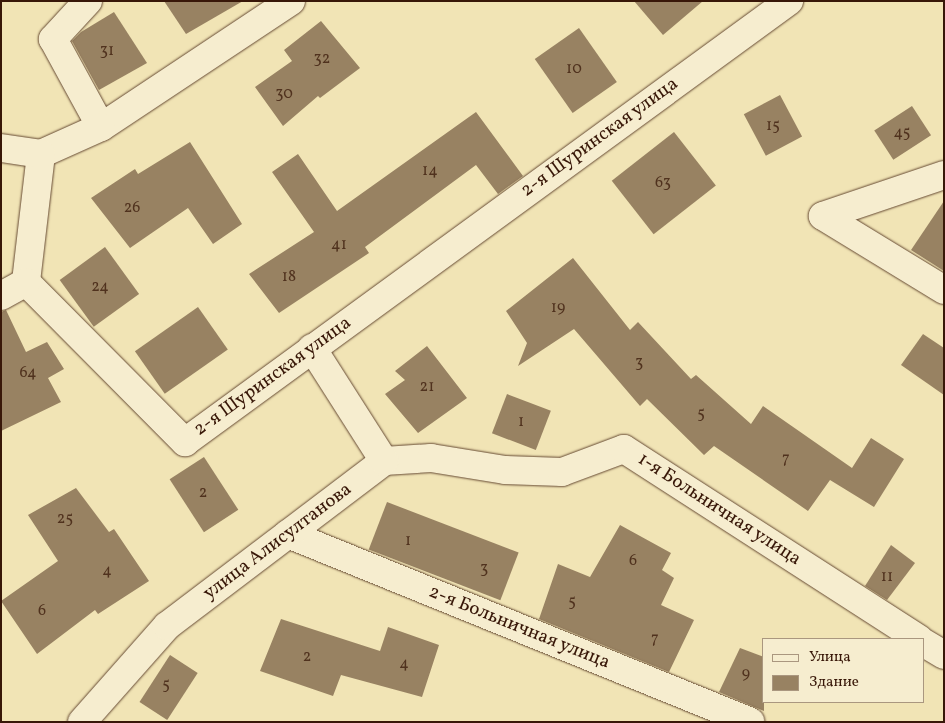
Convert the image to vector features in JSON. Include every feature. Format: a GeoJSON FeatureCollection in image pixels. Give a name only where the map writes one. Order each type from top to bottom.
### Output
{"type":"FeatureCollection","features":[{"type":"Feature","properties":{"kind":"street"},"geometry":{"type":"LineString","coordinates":[[88,1],[53,39],[101,127]]}},
{"type":"Feature","properties":{"kind":"street"},"geometry":{"type":"LineString","coordinates":[[1,148],[41,154],[101,127],[291,1]]}},
{"type":"Feature","properties":{"kind":"street","name":"2-я Шуринская улица"},"geometry":{"type":"LineString","coordinates":[[26,282],[185,442],[789,1]]}},
{"type":"Feature","properties":{"kind":"street"},"geometry":{"type":"LineString","coordinates":[[1,296],[26,282],[41,154]]}},
{"type":"Feature","properties":{"kind":"street"},"geometry":{"type":"LineString","coordinates":[[944,175],[823,216],[944,290]]}},
{"type":"Feature","properties":{"kind":"street"},"geometry":{"type":"LineString","coordinates":[[312,348],[384,461]]}},
{"type":"Feature","properties":{"kind":"street","name":"1-я Больничная улица"},"geometry":{"type":"LineString","coordinates":[[384,461],[431,458],[504,470],[562,472],[624,448],[917,638]]}},
{"type":"Feature","properties":{"kind":"street","name":"улица Алисултанова"},"geometry":{"type":"LineString","coordinates":[[82,722],[167,626],[384,461]]}},
{"type":"Feature","properties":{"kind":"street","name":"2-я Больничная улица"},"geometry":{"type":"LineString","coordinates":[[288,534],[750,722]]}},
{"type":"Feature","properties":{"kind":"street"},"geometry":{"type":"LineString","coordinates":[[925,643],[944,656]]}},
{"type":"Feature","properties":{"kind":"building"},"geometry":{"type":"Polygon","coordinates":[[[164,1],[243,1],[186,34],[164,1]]]}},
{"type":"Feature","properties":{"kind":"building"},"geometry":{"type":"Polygon","coordinates":[[[634,1],[703,1],[663,35],[634,1]]]}},
{"type":"Feature","properties":{"kind":"building"},"geometry":{"type":"Polygon","coordinates":[[[114,12],[147,63],[99,90],[72,41],[81,32],[114,12]]]}},
{"type":"Feature","properties":{"kind":"building"},"geometry":{"type":"Polygon","coordinates":[[[321,21],[360,68],[320,98],[318,96],[283,126],[255,87],[292,61],[284,50],[321,21]]]}},
{"type":"Feature","properties":{"kind":"building"},"geometry":{"type":"Polygon","coordinates":[[[579,28],[617,82],[573,113],[535,59],[579,28]]]}},
{"type":"Feature","properties":{"kind":"building"},"geometry":{"type":"Polygon","coordinates":[[[780,95],[802,136],[766,156],[744,114],[780,95]]]}},
{"type":"Feature","properties":{"kind":"building"},"geometry":{"type":"Polygon","coordinates":[[[912,106],[931,135],[893,160],[874,131],[912,106]]]}},
{"type":"Feature","properties":{"kind":"building"},"geometry":{"type":"Polygon","coordinates":[[[476,112],[523,176],[498,194],[476,165],[365,247],[369,253],[279,313],[249,274],[314,232],[272,172],[298,154],[337,211],[476,112]]]}},
{"type":"Feature","properties":{"kind":"building"},"geometry":{"type":"Polygon","coordinates":[[[674,132],[716,186],[654,234],[612,181],[674,132]]]}},
{"type":"Feature","properties":{"kind":"building"},"geometry":{"type":"Polygon","coordinates":[[[190,142],[242,224],[213,244],[188,208],[130,248],[91,198],[135,169],[138,174],[190,142]]]}},
{"type":"Feature","properties":{"kind":"building"},"geometry":{"type":"Polygon","coordinates":[[[944,201],[944,271],[911,250],[944,201]]]}},
{"type":"Feature","properties":{"kind":"building"},"geometry":{"type":"Polygon","coordinates":[[[105,247],[139,294],[94,327],[60,280],[105,247]]]}},
{"type":"Feature","properties":{"kind":"building"},"geometry":{"type":"Polygon","coordinates":[[[573,258],[630,330],[638,322],[691,379],[696,375],[751,424],[763,406],[852,468],[871,438],[904,459],[874,507],[830,480],[808,511],[714,446],[704,455],[647,399],[640,406],[574,329],[518,366],[527,343],[506,311],[573,258]]]}},
{"type":"Feature","properties":{"kind":"building"},"geometry":{"type":"Polygon","coordinates":[[[198,307],[228,350],[165,394],[135,351],[198,307]]]}},
{"type":"Feature","properties":{"kind":"building"},"geometry":{"type":"Polygon","coordinates":[[[6,310],[26,352],[47,342],[64,369],[48,378],[61,402],[1,431],[1,312],[6,310]]]}},
{"type":"Feature","properties":{"kind":"building"},"geometry":{"type":"Polygon","coordinates":[[[923,334],[944,348],[944,395],[901,365],[923,334]]]}},
{"type":"Feature","properties":{"kind":"building"},"geometry":{"type":"Polygon","coordinates":[[[427,346],[467,398],[418,433],[385,394],[405,380],[395,371],[427,346]]]}},
{"type":"Feature","properties":{"kind":"building"},"geometry":{"type":"Polygon","coordinates":[[[507,394],[551,411],[536,450],[492,433],[507,394]]]}},
{"type":"Feature","properties":{"kind":"building"},"geometry":{"type":"Polygon","coordinates":[[[204,457],[238,510],[204,532],[170,479],[204,457]]]}},
{"type":"Feature","properties":{"kind":"building"},"geometry":{"type":"Polygon","coordinates":[[[76,488],[109,532],[114,529],[149,581],[98,614],[95,610],[37,654],[1,601],[58,561],[28,515],[76,488]]]}},
{"type":"Feature","properties":{"kind":"building"},"geometry":{"type":"Polygon","coordinates":[[[387,502],[519,553],[500,600],[369,550],[387,502]]]}},
{"type":"Feature","properties":{"kind":"building"},"geometry":{"type":"Polygon","coordinates":[[[620,525],[671,553],[662,570],[674,578],[661,605],[694,620],[669,672],[539,619],[558,564],[590,577],[620,525]]]}},
{"type":"Feature","properties":{"kind":"building"},"geometry":{"type":"Polygon","coordinates":[[[891,545],[915,563],[887,600],[865,586],[891,545]]]}},
{"type":"Feature","properties":{"kind":"building"},"geometry":{"type":"Polygon","coordinates":[[[281,619],[380,651],[388,627],[439,645],[422,697],[341,675],[333,696],[260,671],[281,619]]]}},
{"type":"Feature","properties":{"kind":"building"},"geometry":{"type":"Polygon","coordinates":[[[740,648],[762,656],[762,703],[764,703],[764,711],[719,692],[740,648]]]}},
{"type":"Feature","properties":{"kind":"building"},"geometry":{"type":"Polygon","coordinates":[[[170,655],[198,673],[167,720],[140,702],[170,655]]]}}]}
